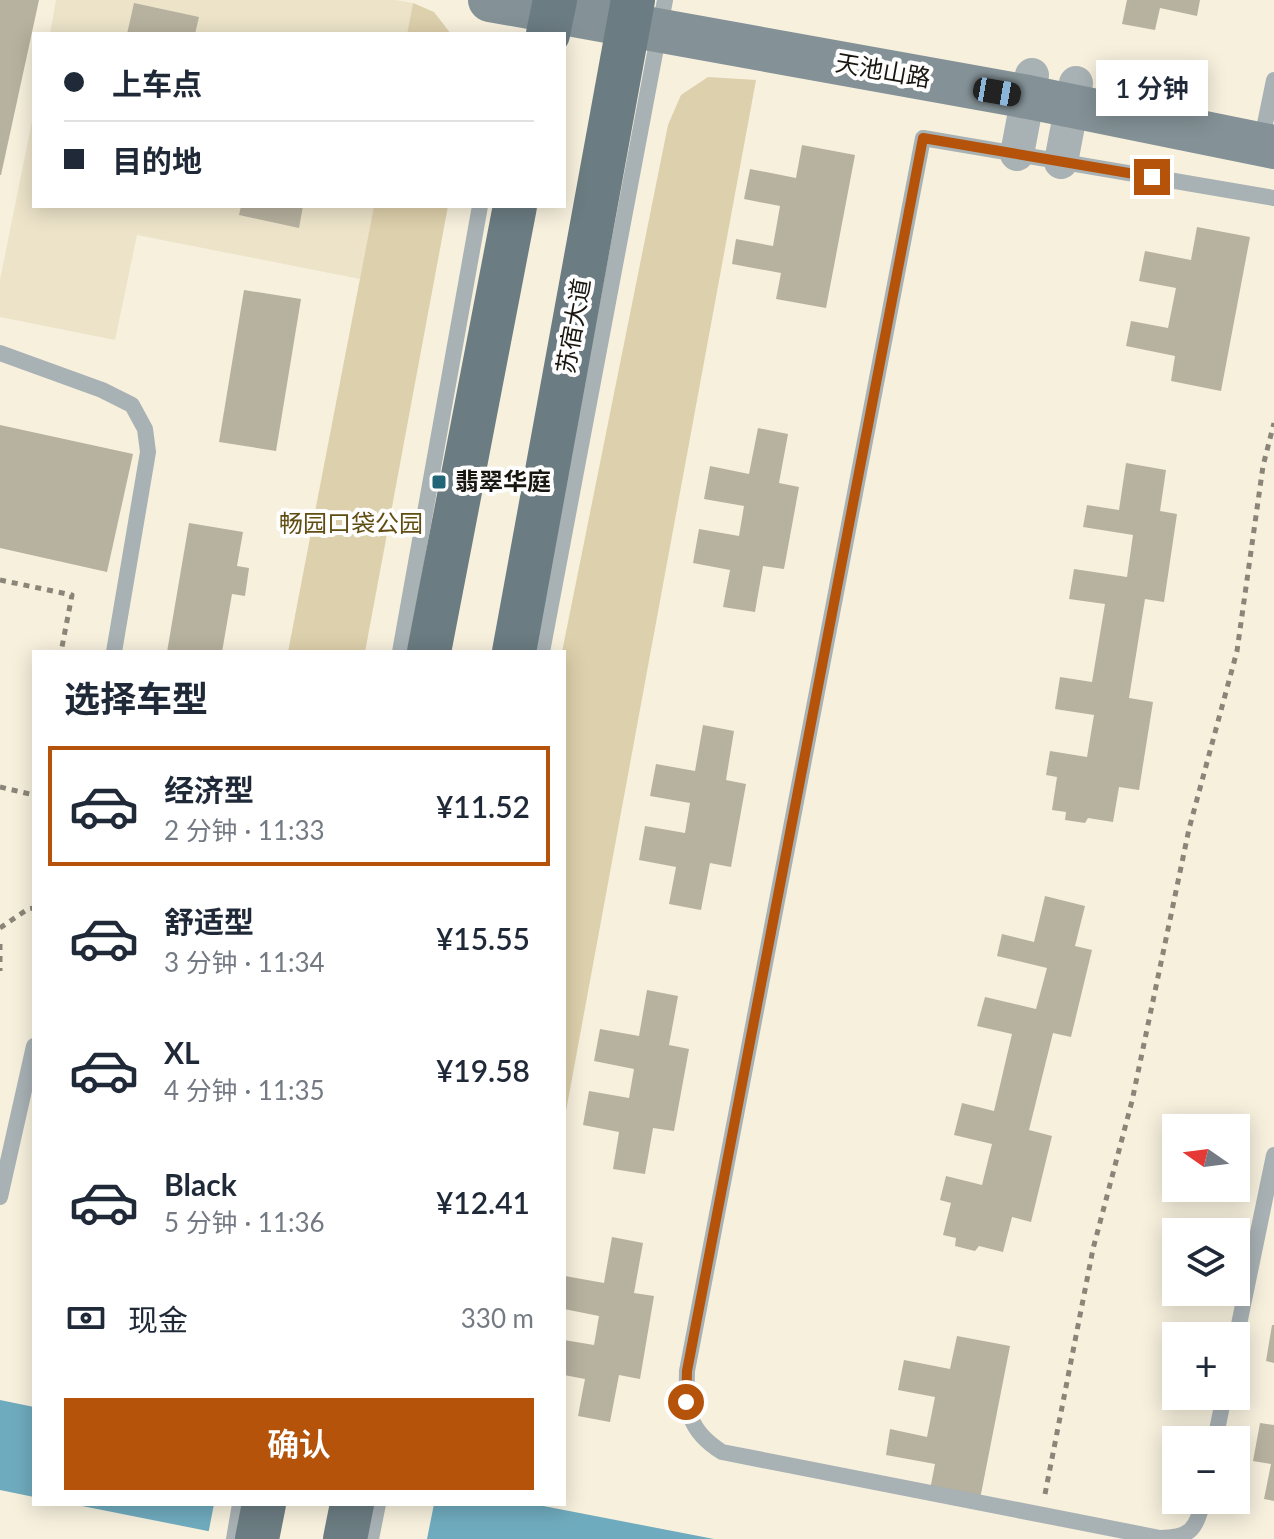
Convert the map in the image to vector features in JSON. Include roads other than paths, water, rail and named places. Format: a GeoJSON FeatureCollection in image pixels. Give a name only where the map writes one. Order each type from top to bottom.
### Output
{"type":"FeatureCollection","features":[{"type":"Feature","properties":{"kind":"main road","name":"苏宿大道"},"geometry":{"type":"LineString","coordinates":[[514,650],[651,10]]}},
{"type":"Feature","properties":{"kind":"main road"},"geometry":{"type":"LineString","coordinates":[[429,650],[515,208]]}},
{"type":"Feature","properties":{"kind":"main road"},"geometry":{"type":"LineString","coordinates":[[257,1539],[264,1506]]}},
{"type":"Feature","properties":{"kind":"main road"},"geometry":{"type":"LineString","coordinates":[[345,1539],[352,1506]]}},
{"type":"Feature","properties":{"kind":"street","name":"天池山路"},"geometry":{"type":"LineString","coordinates":[[528,10],[651,10],[1073,95],[1270,122]]}},
{"type":"Feature","properties":{"kind":"street"},"geometry":{"type":"LineString","coordinates":[[1017,154],[1030,86]]}},
{"type":"Feature","properties":{"kind":"street"},"geometry":{"type":"LineString","coordinates":[[1061,162],[1073,95]]}},
{"type":"Feature","properties":{"kind":"lane"},"geometry":{"type":"LineString","coordinates":[[542,650],[651,10]]}},
{"type":"Feature","properties":{"kind":"lane"},"geometry":{"type":"LineString","coordinates":[[1198,1514],[1191,1531],[1179,1538],[1132,1536],[1041,1514],[722,1452],[706,1442],[693,1424],[686,1402],[687,1371],[923,138],[1274,198]]}},
{"type":"Feature","properties":{"kind":"lane"},"geometry":{"type":"LineString","coordinates":[[400,650],[480,208]]}},
{"type":"Feature","properties":{"kind":"lane"},"geometry":{"type":"LineString","coordinates":[[0,353],[102,390],[132,405],[145,429],[148,452],[114,650]]}},
{"type":"Feature","properties":{"kind":"lane"},"geometry":{"type":"LineString","coordinates":[[0,1197],[32,1055]]}},
{"type":"Feature","properties":{"kind":"lane"},"geometry":{"type":"LineString","coordinates":[[1240,1322],[1274,1155]]}},
{"type":"Feature","properties":{"kind":"lane"},"geometry":{"type":"LineString","coordinates":[[234,1539],[240,1506]]}},
{"type":"Feature","properties":{"kind":"lane"},"geometry":{"type":"LineString","coordinates":[[371,1539],[378,1506]]}},
{"type":"Feature","properties":{"kind":"water"},"geometry":{"type":"Polygon","coordinates":[[[0,1400],[32,1407],[32,1497],[0,1490],[0,1400]]]}},
{"type":"Feature","properties":{"kind":"water"},"geometry":{"type":"Polygon","coordinates":[[[82,1506],[543,1506],[714,1539],[248,1539],[82,1506]]]}},
{"type":"Feature","properties":{"kind":"place","name":"翡翠华庭"},"geometry":{"type":"Point","coordinates":[439,482]}},
{"type":"Feature","properties":{"kind":"park label","name":"畅园口袋公园"},"geometry":{"type":"Point","coordinates":[351,524]}}]}
